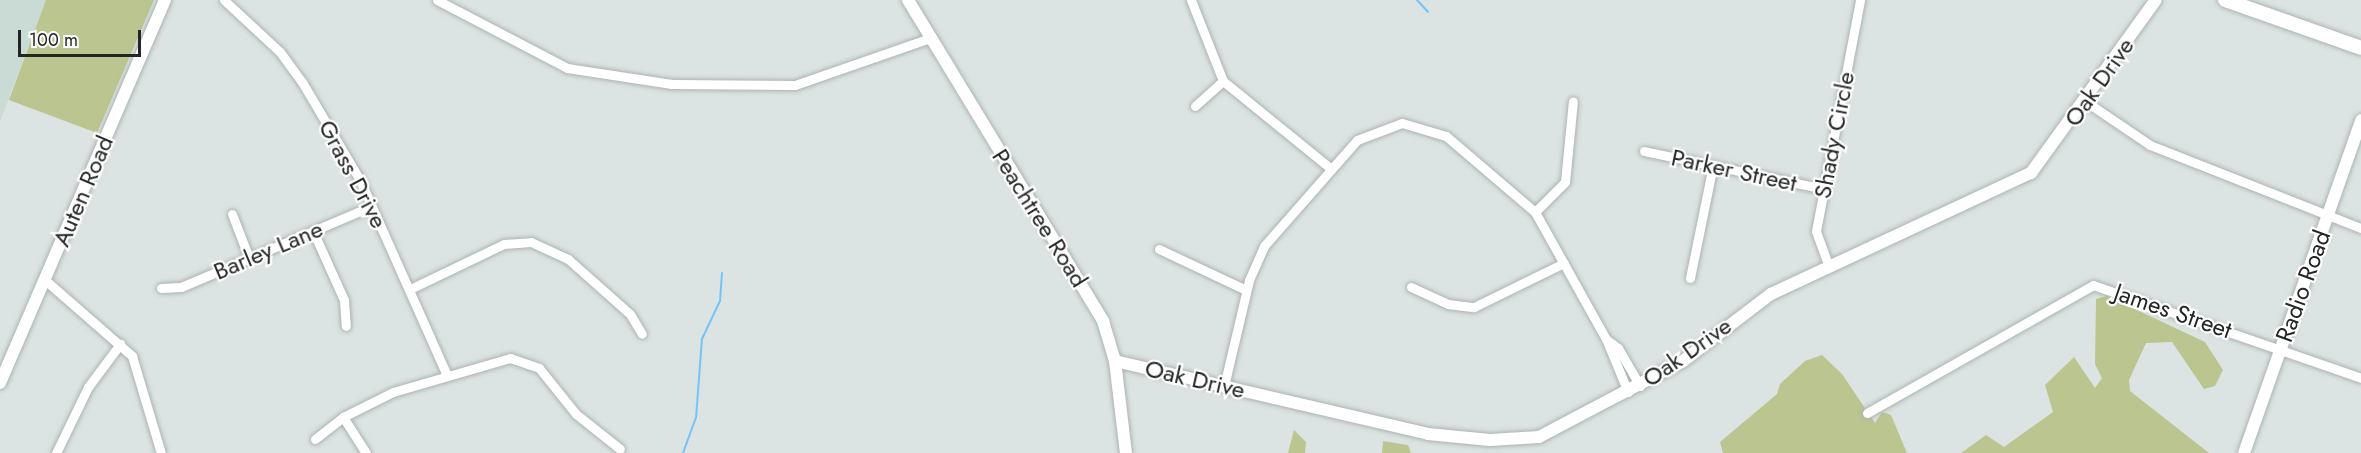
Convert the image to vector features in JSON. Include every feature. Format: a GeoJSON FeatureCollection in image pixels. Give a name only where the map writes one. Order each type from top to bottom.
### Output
{"type":"FeatureCollection","features":[{"type":"Feature","properties":{"kind":"main road"},"geometry":{"type":"LineString","coordinates":[[2225,0],[2361,48]]}},
{"type":"Feature","properties":{"kind":"street","name":"Auten Road"},"geometry":{"type":"LineString","coordinates":[[1,376],[45,280],[165,0]]}},
{"type":"Feature","properties":{"kind":"street","name":"Grass Drive"},"geometry":{"type":"LineString","coordinates":[[224,0],[292,66],[372,206],[446,373]]}},
{"type":"Feature","properties":{"kind":"street"},"geometry":{"type":"LineString","coordinates":[[437,0],[567,68],[672,84],[795,84],[927,39]]}},
{"type":"Feature","properties":{"kind":"street","name":"Peachtree Road"},"geometry":{"type":"LineString","coordinates":[[908,0],[927,39],[1084,286],[1115,361],[1126,453]]}},
{"type":"Feature","properties":{"kind":"street"},"geometry":{"type":"LineString","coordinates":[[1191,0],[1223,81],[1330,168]]}},
{"type":"Feature","properties":{"kind":"street","name":"Shady Circle"},"geometry":{"type":"LineString","coordinates":[[1829,267],[1816,238],[1860,0]]}},
{"type":"Feature","properties":{"kind":"street","name":"Oak Drive"},"geometry":{"type":"LineString","coordinates":[[1115,361],[1404,429],[1490,440],[1539,437],[1640,386],[1700,349],[1759,300],[2023,179],[2085,101],[2156,0]]}},
{"type":"Feature","properties":{"kind":"street"},"geometry":{"type":"LineString","coordinates":[[1195,106],[1223,81]]}},
{"type":"Feature","properties":{"kind":"street"},"geometry":{"type":"LineString","coordinates":[[1535,212],[1566,182],[1573,101]]}},
{"type":"Feature","properties":{"kind":"street"},"geometry":{"type":"LineString","coordinates":[[2085,101],[2150,145],[2361,228]]}},
{"type":"Feature","properties":{"kind":"street","name":"Radio Road"},"geometry":{"type":"LineString","coordinates":[[2244,453],[2361,120]]}},
{"type":"Feature","properties":{"kind":"street"},"geometry":{"type":"LineString","coordinates":[[1224,386],[1246,290],[1264,246],[1330,168],[1375,129],[1414,123],[1446,136],[1535,212],[1606,339],[1628,392]]}},
{"type":"Feature","properties":{"kind":"street","name":"Parker Street"},"geometry":{"type":"LineString","coordinates":[[1644,151],[1824,189]]}},
{"type":"Feature","properties":{"kind":"street"},"geometry":{"type":"LineString","coordinates":[[1690,278],[1713,165]]}},
{"type":"Feature","properties":{"kind":"street","name":"Barley Lane"},"geometry":{"type":"LineString","coordinates":[[161,288],[181,286],[372,206]]}},
{"type":"Feature","properties":{"kind":"street"},"geometry":{"type":"LineString","coordinates":[[232,214],[249,258]]}},
{"type":"Feature","properties":{"kind":"street"},"geometry":{"type":"LineString","coordinates":[[313,231],[344,300],[346,326]]}},
{"type":"Feature","properties":{"kind":"street"},"geometry":{"type":"LineString","coordinates":[[410,289],[504,244],[531,242],[568,259],[630,314],[642,334]]}},
{"type":"Feature","properties":{"kind":"street"},"geometry":{"type":"LineString","coordinates":[[1159,249],[1246,290]]}},
{"type":"Feature","properties":{"kind":"street"},"geometry":{"type":"LineString","coordinates":[[1411,287],[1448,304],[1474,307],[1564,263]]}},
{"type":"Feature","properties":{"kind":"street"},"geometry":{"type":"LineString","coordinates":[[45,280],[120,344],[142,375],[161,453]]}},
{"type":"Feature","properties":{"kind":"street","name":"James Street"},"geometry":{"type":"LineString","coordinates":[[1867,413],[2093,285],[2361,378]]}},
{"type":"Feature","properties":{"kind":"street"},"geometry":{"type":"LineString","coordinates":[[1606,339],[1640,386]]}},
{"type":"Feature","properties":{"kind":"street"},"geometry":{"type":"LineString","coordinates":[[56,453],[88,387],[120,344]]}},
{"type":"Feature","properties":{"kind":"street"},"geometry":{"type":"LineString","coordinates":[[315,440],[343,417],[446,373],[500,358],[530,362],[547,375],[576,414],[620,450]]}},
{"type":"Feature","properties":{"kind":"street"},"geometry":{"type":"LineString","coordinates":[[343,417],[366,453]]}},
{"type":"Feature","properties":{"kind":"shaded area"},"geometry":{"type":"Polygon","coordinates":[[[0,0],[46,0],[0,122],[0,0]]]}},
{"type":"Feature","properties":{"kind":"green space"},"geometry":{"type":"Polygon","coordinates":[[[46,0],[154,0],[97,133],[9,100],[46,0]]]}},
{"type":"Feature","properties":{"kind":"green space"},"geometry":{"type":"Polygon","coordinates":[[[2107,296],[2205,342],[2223,370],[2215,386],[2204,389],[2172,342],[2146,343],[2129,380],[2130,391],[2209,453],[1961,453],[1986,435],[2004,447],[2053,412],[2045,385],[2074,357],[2095,388],[2102,378],[2095,364],[2096,299],[2107,296]]]}},
{"type":"Feature","properties":{"kind":"green space"},"geometry":{"type":"Polygon","coordinates":[[[1822,355],[1842,374],[1875,423],[1882,412],[1891,415],[1907,453],[1723,453],[1720,442],[1777,394],[1780,384],[1805,361],[1822,355]]]}},
{"type":"Feature","properties":{"kind":"green space"},"geometry":{"type":"Polygon","coordinates":[[[1294,430],[1306,442],[1305,453],[1288,453],[1294,430]]]}},
{"type":"Feature","properties":{"kind":"green space"},"geometry":{"type":"Polygon","coordinates":[[[1383,441],[1408,445],[1411,453],[1382,453],[1383,441]]]}},
{"type":"Feature","properties":{"kind":"waterway"},"geometry":{"type":"LineString","coordinates":[[1417,0],[1428,12]]}},
{"type":"Feature","properties":{"kind":"waterway"},"geometry":{"type":"LineString","coordinates":[[683,453],[696,418],[702,339],[720,301],[722,273]]}}]}
